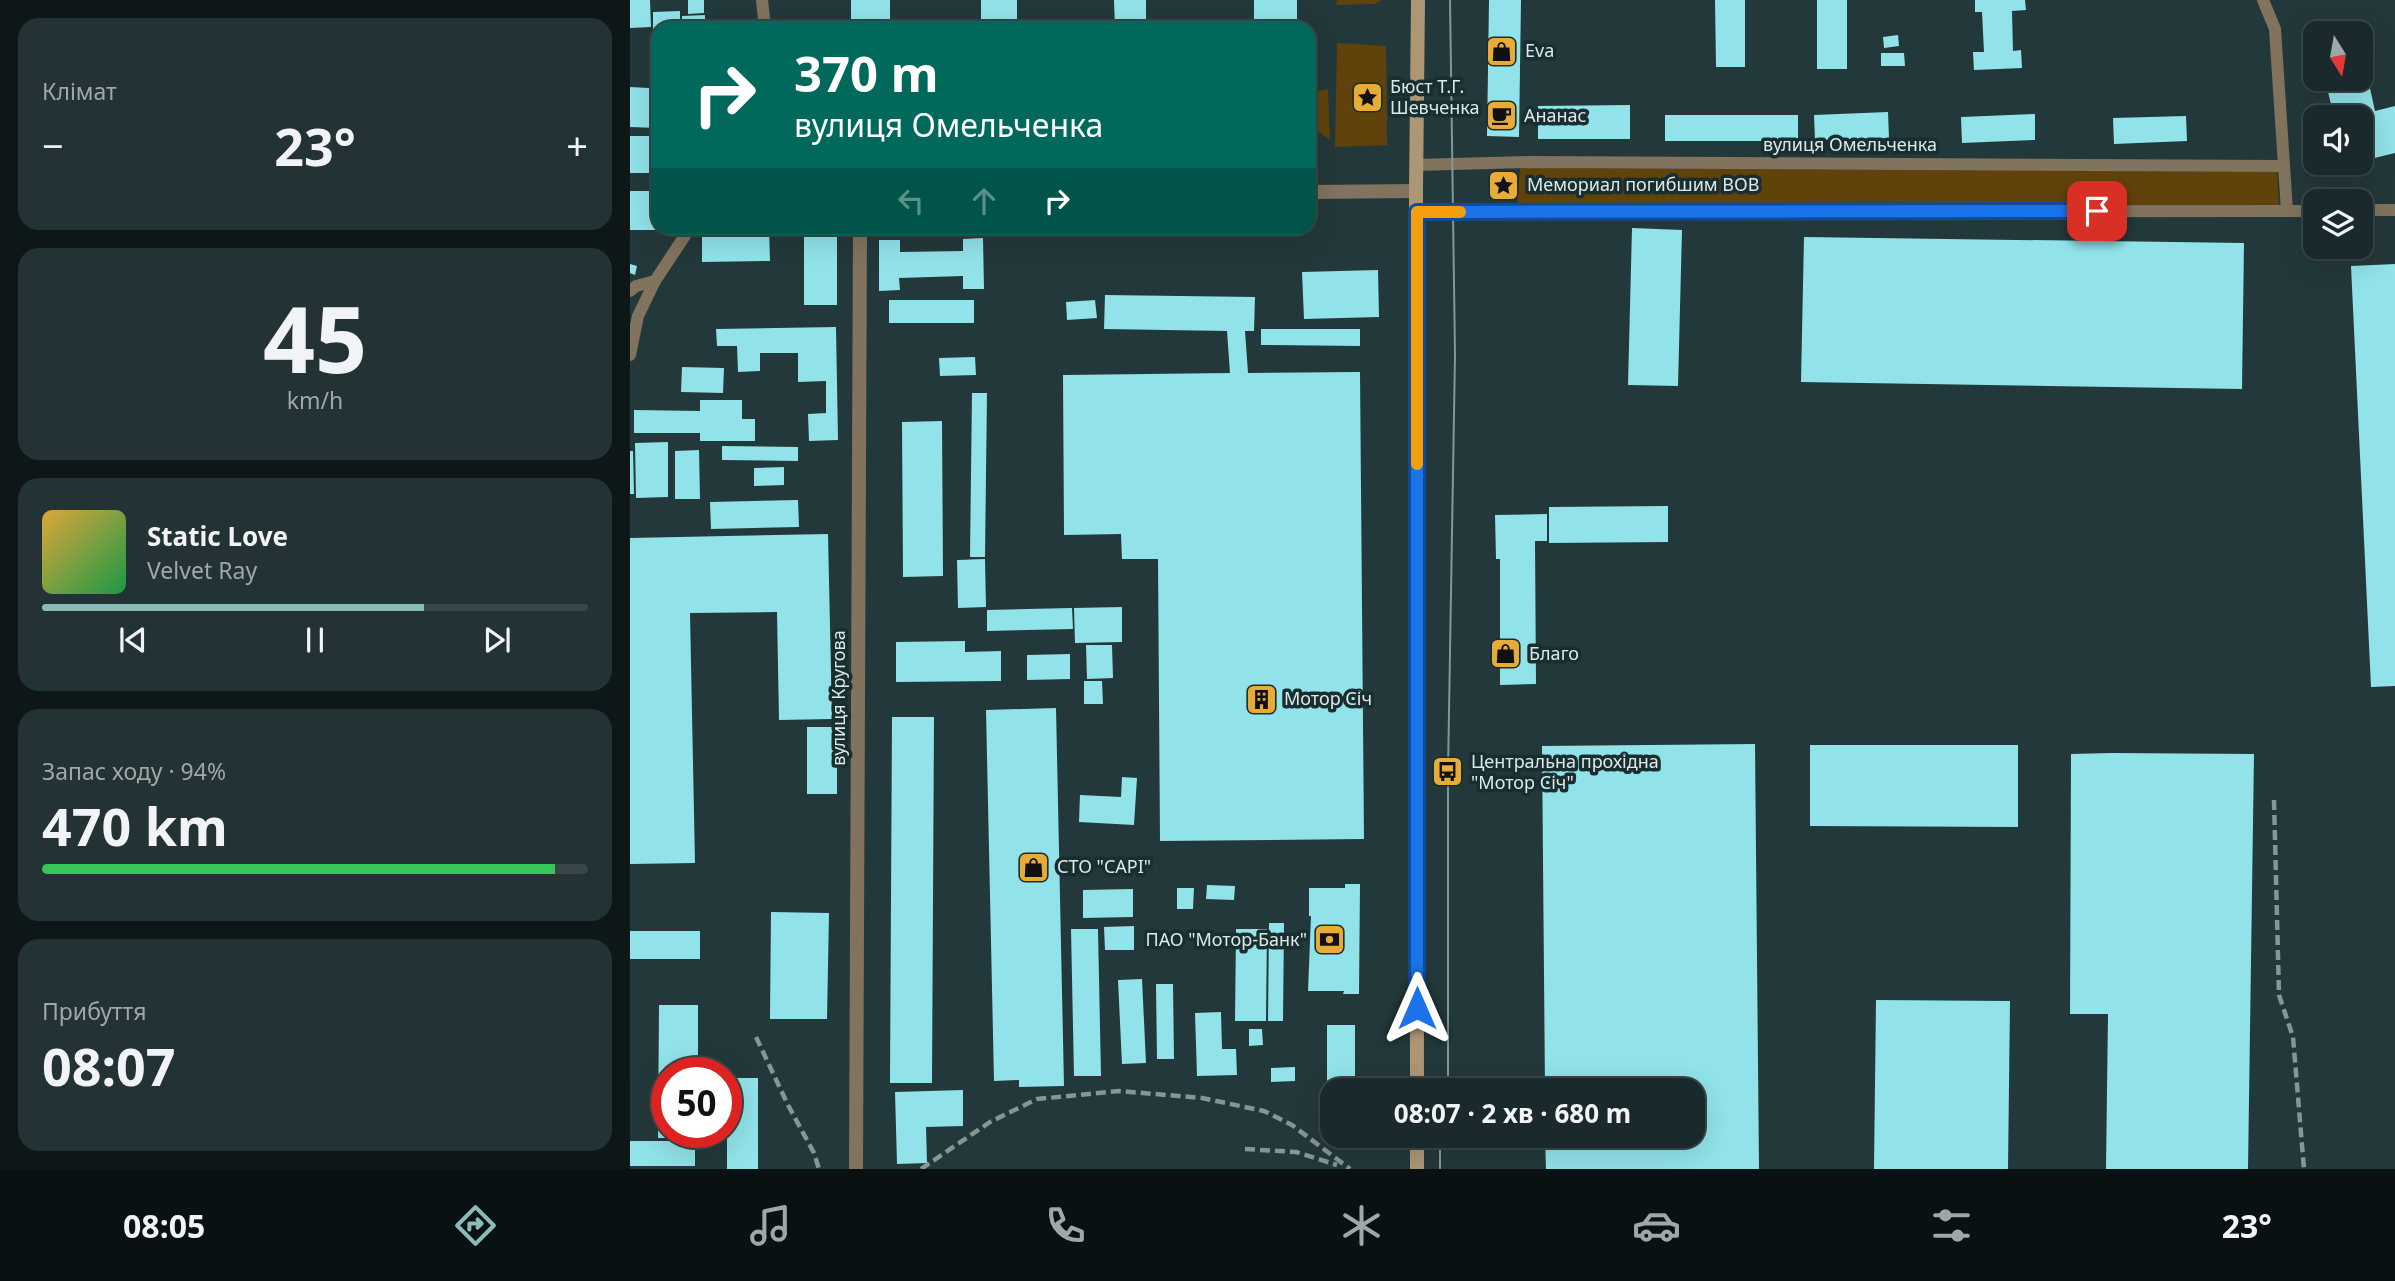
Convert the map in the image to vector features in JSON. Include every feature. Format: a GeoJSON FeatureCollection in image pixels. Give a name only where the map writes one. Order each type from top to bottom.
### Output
{"type":"FeatureCollection","features":[{"type":"Feature","properties":{"kind":"main road"},"geometry":{"type":"LineString","coordinates":[[1417,1078],[1418,0]]}},
{"type":"Feature","properties":{"kind":"main road"},"geometry":{"type":"LineString","coordinates":[[1417,1148],[1417,1169]]}},
{"type":"Feature","properties":{"kind":"street"},"geometry":{"type":"LineString","coordinates":[[762,0],[764,21]]}},
{"type":"Feature","properties":{"kind":"street"},"geometry":{"type":"LineString","coordinates":[[2263,0],[2275,29],[2287,211]]}},
{"type":"Feature","properties":{"kind":"street","name":"вулиця Омельченка"},"geometry":{"type":"LineString","coordinates":[[1416,165],[1558,162],[2284,166]]}},
{"type":"Feature","properties":{"kind":"street"},"geometry":{"type":"LineString","coordinates":[[1316,192],[1416,191]]}},
{"type":"Feature","properties":{"kind":"street"},"geometry":{"type":"LineString","coordinates":[[2373,210],[2395,210]]}},
{"type":"Feature","properties":{"kind":"street"},"geometry":{"type":"LineString","coordinates":[[1417,212],[2303,211]]}},
{"type":"Feature","properties":{"kind":"street"},"geometry":{"type":"LineString","coordinates":[[630,355],[638,317],[655,281],[685,235]]}},
{"type":"Feature","properties":{"kind":"street","name":"вулиця Кругова"},"geometry":{"type":"LineString","coordinates":[[856,1169],[860,235]]}},
{"type":"Feature","properties":{"kind":"street"},"geometry":{"type":"LineString","coordinates":[[630,291],[636,286],[655,281]]}},
{"type":"Feature","properties":{"kind":"shaded area"},"geometry":{"type":"Polygon","coordinates":[[[1337,0],[1382,0],[1375,4],[1336,5],[1337,0]]]}},
{"type":"Feature","properties":{"kind":"shaded area"},"geometry":{"type":"Polygon","coordinates":[[[1337,43],[1386,46],[1387,145],[1335,147],[1337,43]]]}},
{"type":"Feature","properties":{"kind":"shaded area"},"geometry":{"type":"Polygon","coordinates":[[[1328,89],[1330,140],[1316,130],[1316,92],[1328,89]]]}},
{"type":"Feature","properties":{"kind":"shaded area"},"geometry":{"type":"Polygon","coordinates":[[[1520,168],[2277,172],[2279,205],[1517,206],[1520,168]]]}},
{"type":"Feature","properties":{"kind":"building"},"geometry":{"type":"Polygon","coordinates":[[[630,0],[650,0],[651,27],[630,28],[630,0]]]}},
{"type":"Feature","properties":{"kind":"building"},"geometry":{"type":"Polygon","coordinates":[[[688,0],[704,0],[704,13],[688,14],[688,0]]]}},
{"type":"Feature","properties":{"kind":"building"},"geometry":{"type":"Polygon","coordinates":[[[851,0],[890,0],[890,21],[851,21],[851,0]]]}},
{"type":"Feature","properties":{"kind":"building"},"geometry":{"type":"Polygon","coordinates":[[[981,0],[1017,0],[1017,21],[981,21],[981,0]]]}},
{"type":"Feature","properties":{"kind":"building"},"geometry":{"type":"Polygon","coordinates":[[[1114,0],[1146,0],[1146,21],[1115,21],[1114,0]]]}},
{"type":"Feature","properties":{"kind":"building"},"geometry":{"type":"Polygon","coordinates":[[[1254,0],[1297,0],[1297,21],[1254,21],[1254,0]]]}},
{"type":"Feature","properties":{"kind":"building"},"geometry":{"type":"Polygon","coordinates":[[[1489,0],[1521,0],[1519,137],[1487,136],[1489,0]]]}},
{"type":"Feature","properties":{"kind":"building"},"geometry":{"type":"Polygon","coordinates":[[[1715,0],[1745,0],[1745,67],[1716,67],[1715,0]]]}},
{"type":"Feature","properties":{"kind":"building"},"geometry":{"type":"Polygon","coordinates":[[[1817,0],[1847,0],[1847,69],[1817,69],[1817,0]]]}},
{"type":"Feature","properties":{"kind":"building"},"geometry":{"type":"Polygon","coordinates":[[[1975,0],[2025,0],[2026,10],[2012,11],[2013,51],[2021,50],[2022,68],[1974,70],[1973,52],[1984,52],[1982,12],[1975,12],[1975,0]]]}},
{"type":"Feature","properties":{"kind":"building"},"geometry":{"type":"Polygon","coordinates":[[[680,11],[680,21],[653,21],[653,12],[680,11]]]}},
{"type":"Feature","properties":{"kind":"building"},"geometry":{"type":"Polygon","coordinates":[[[705,15],[705,21],[682,21],[682,16],[705,15]]]}},
{"type":"Feature","properties":{"kind":"building"},"geometry":{"type":"Polygon","coordinates":[[[1898,35],[1899,46],[1884,48],[1883,37],[1898,35]]]}},
{"type":"Feature","properties":{"kind":"building"},"geometry":{"type":"Polygon","coordinates":[[[1881,53],[1904,53],[1905,66],[1881,66],[1881,53]]]}},
{"type":"Feature","properties":{"kind":"building"},"geometry":{"type":"Polygon","coordinates":[[[650,68],[651,128],[630,127],[630,87],[649,88],[650,68]]]}},
{"type":"Feature","properties":{"kind":"building"},"geometry":{"type":"Polygon","coordinates":[[[2328,91],[2371,91],[2375,111],[2395,106],[2395,153],[2373,158],[2373,105],[2331,105],[2328,91]]]}},
{"type":"Feature","properties":{"kind":"building"},"geometry":{"type":"Polygon","coordinates":[[[1630,105],[1630,139],[1538,139],[1538,106],[1630,105]]]}},
{"type":"Feature","properties":{"kind":"building"},"geometry":{"type":"Polygon","coordinates":[[[1888,112],[1889,138],[1815,140],[1814,115],[1888,112]]]}},
{"type":"Feature","properties":{"kind":"building"},"geometry":{"type":"Polygon","coordinates":[[[2035,114],[2035,140],[1962,143],[1961,117],[2035,114]]]}},
{"type":"Feature","properties":{"kind":"building"},"geometry":{"type":"Polygon","coordinates":[[[1665,115],[1798,115],[1798,141],[1665,141],[1665,115]]]}},
{"type":"Feature","properties":{"kind":"building"},"geometry":{"type":"Polygon","coordinates":[[[2186,116],[2187,141],[2114,144],[2113,118],[2186,116]]]}},
{"type":"Feature","properties":{"kind":"building"},"geometry":{"type":"Polygon","coordinates":[[[630,136],[651,136],[651,173],[630,173],[630,136]]]}},
{"type":"Feature","properties":{"kind":"building"},"geometry":{"type":"Polygon","coordinates":[[[630,191],[651,191],[651,230],[630,230],[630,191]]]}},
{"type":"Feature","properties":{"kind":"building"},"geometry":{"type":"Polygon","coordinates":[[[1632,228],[1682,230],[1678,386],[1628,385],[1632,228]]]}},
{"type":"Feature","properties":{"kind":"building"},"geometry":{"type":"Polygon","coordinates":[[[702,235],[769,235],[770,261],[702,262],[702,235]]]}},
{"type":"Feature","properties":{"kind":"building"},"geometry":{"type":"Polygon","coordinates":[[[804,235],[837,235],[837,305],[804,305],[804,235]]]}},
{"type":"Feature","properties":{"kind":"building"},"geometry":{"type":"Polygon","coordinates":[[[1804,237],[2244,243],[2242,389],[1801,382],[1804,237]]]}},
{"type":"Feature","properties":{"kind":"building"},"geometry":{"type":"Polygon","coordinates":[[[983,238],[984,289],[963,289],[963,276],[899,278],[900,290],[879,291],[879,240],[900,240],[900,252],[963,251],[963,239],[983,238]]]}},
{"type":"Feature","properties":{"kind":"building"},"geometry":{"type":"Polygon","coordinates":[[[630,264],[637,266],[635,275],[630,273],[630,264]]]}},
{"type":"Feature","properties":{"kind":"building"},"geometry":{"type":"Polygon","coordinates":[[[2395,264],[2395,686],[2371,687],[2351,266],[2395,264]]]}},
{"type":"Feature","properties":{"kind":"building"},"geometry":{"type":"Polygon","coordinates":[[[1378,270],[1379,317],[1304,319],[1302,272],[1378,270]]]}},
{"type":"Feature","properties":{"kind":"building","name":"Мотор Січ"},"geometry":{"type":"Polygon","coordinates":[[[1105,295],[1255,297],[1254,331],[1245,331],[1248,373],[1360,372],[1364,839],[1160,841],[1158,559],[1122,559],[1121,534],[1064,535],[1063,375],[1230,373],[1227,331],[1104,329],[1105,295]]]}},
{"type":"Feature","properties":{"kind":"building"},"geometry":{"type":"Polygon","coordinates":[[[889,300],[974,300],[974,323],[889,323],[889,300]]]}},
{"type":"Feature","properties":{"kind":"building"},"geometry":{"type":"Polygon","coordinates":[[[1095,300],[1097,318],[1067,320],[1066,302],[1095,300]]]}},
{"type":"Feature","properties":{"kind":"building"},"geometry":{"type":"Polygon","coordinates":[[[836,327],[838,440],[809,441],[808,414],[826,413],[826,381],[798,382],[798,353],[760,353],[760,371],[738,372],[737,346],[717,346],[716,329],[836,327]]]}},
{"type":"Feature","properties":{"kind":"building"},"geometry":{"type":"Polygon","coordinates":[[[1261,329],[1360,329],[1360,346],[1261,345],[1261,329]]]}},
{"type":"Feature","properties":{"kind":"building"},"geometry":{"type":"Polygon","coordinates":[[[975,357],[976,375],[940,376],[939,358],[975,357]]]}},
{"type":"Feature","properties":{"kind":"building"},"geometry":{"type":"Polygon","coordinates":[[[682,367],[724,368],[723,393],[681,392],[682,367]]]}},
{"type":"Feature","properties":{"kind":"building"},"geometry":{"type":"Polygon","coordinates":[[[972,393],[987,393],[985,557],[970,557],[972,393]]]}},
{"type":"Feature","properties":{"kind":"building"},"geometry":{"type":"Polygon","coordinates":[[[700,400],[742,400],[742,419],[755,419],[755,441],[700,441],[700,433],[634,433],[634,410],[700,411],[700,400]]]}},
{"type":"Feature","properties":{"kind":"building"},"geometry":{"type":"Polygon","coordinates":[[[942,421],[943,576],[903,577],[902,422],[942,421]]]}},
{"type":"Feature","properties":{"kind":"building"},"geometry":{"type":"Polygon","coordinates":[[[668,442],[668,497],[636,498],[635,443],[668,442]]]}},
{"type":"Feature","properties":{"kind":"building"},"geometry":{"type":"Polygon","coordinates":[[[722,446],[798,447],[798,461],[722,460],[722,446]]]}},
{"type":"Feature","properties":{"kind":"building"},"geometry":{"type":"Polygon","coordinates":[[[699,450],[700,499],[675,499],[675,451],[699,450]]]}},
{"type":"Feature","properties":{"kind":"building"},"geometry":{"type":"Polygon","coordinates":[[[630,451],[633,451],[634,494],[630,494],[630,451]]]}},
{"type":"Feature","properties":{"kind":"building"},"geometry":{"type":"Polygon","coordinates":[[[784,467],[784,485],[754,486],[754,468],[784,467]]]}},
{"type":"Feature","properties":{"kind":"building"},"geometry":{"type":"Polygon","coordinates":[[[798,500],[799,527],[711,529],[710,502],[798,500]]]}},
{"type":"Feature","properties":{"kind":"building"},"geometry":{"type":"Polygon","coordinates":[[[1668,506],[1668,542],[1549,543],[1549,507],[1668,506]]]}},
{"type":"Feature","properties":{"kind":"building"},"geometry":{"type":"Polygon","coordinates":[[[1547,514],[1547,541],[1535,541],[1536,684],[1500,685],[1500,559],[1496,559],[1495,515],[1547,514]]]}},
{"type":"Feature","properties":{"kind":"building"},"geometry":{"type":"Polygon","coordinates":[[[828,534],[832,719],[779,720],[777,612],[690,613],[695,863],[630,864],[630,538],[828,534]]]}},
{"type":"Feature","properties":{"kind":"building"},"geometry":{"type":"Polygon","coordinates":[[[985,559],[986,607],[958,608],[957,560],[985,559]]]}},
{"type":"Feature","properties":{"kind":"building"},"geometry":{"type":"Polygon","coordinates":[[[1122,607],[1122,642],[1075,643],[1074,608],[1122,607]]]}},
{"type":"Feature","properties":{"kind":"building"},"geometry":{"type":"Polygon","coordinates":[[[1072,608],[1073,629],[987,631],[987,610],[1072,608]]]}},
{"type":"Feature","properties":{"kind":"building"},"geometry":{"type":"Polygon","coordinates":[[[965,641],[965,652],[1001,651],[1001,681],[896,682],[896,642],[965,641]]]}},
{"type":"Feature","properties":{"kind":"building"},"geometry":{"type":"Polygon","coordinates":[[[1086,645],[1112,645],[1113,678],[1087,679],[1086,645]]]}},
{"type":"Feature","properties":{"kind":"building"},"geometry":{"type":"Polygon","coordinates":[[[1070,654],[1070,679],[1027,680],[1027,655],[1070,654]]]}},
{"type":"Feature","properties":{"kind":"building"},"geometry":{"type":"Polygon","coordinates":[[[1084,681],[1102,681],[1103,704],[1084,704],[1084,681]]]}},
{"type":"Feature","properties":{"kind":"building"},"geometry":{"type":"Polygon","coordinates":[[[1056,708],[1064,1086],[1019,1087],[1019,1080],[994,1081],[986,710],[1056,708]]]}},
{"type":"Feature","properties":{"kind":"building"},"geometry":{"type":"Polygon","coordinates":[[[892,717],[934,717],[932,1083],[890,1083],[892,717]]]}},
{"type":"Feature","properties":{"kind":"building"},"geometry":{"type":"Polygon","coordinates":[[[807,727],[837,727],[837,794],[807,794],[807,727]]]}},
{"type":"Feature","properties":{"kind":"building"},"geometry":{"type":"Polygon","coordinates":[[[1755,744],[1759,1169],[1546,1169],[1545,1148],[1705,1148],[1705,1078],[1545,1078],[1542,746],[1755,744]]]}},
{"type":"Feature","properties":{"kind":"building"},"geometry":{"type":"Polygon","coordinates":[[[1810,745],[2018,745],[2018,827],[1810,826],[1810,745]]]}},
{"type":"Feature","properties":{"kind":"building"},"geometry":{"type":"Polygon","coordinates":[[[2071,754],[2254,754],[2248,1169],[2106,1169],[2108,1014],[2070,1014],[2071,754]]]}},
{"type":"Feature","properties":{"kind":"building"},"geometry":{"type":"Polygon","coordinates":[[[1122,777],[1137,778],[1134,825],[1079,822],[1080,795],[1121,797],[1122,777]]]}},
{"type":"Feature","properties":{"kind":"building"},"geometry":{"type":"Polygon","coordinates":[[[1345,884],[1360,884],[1359,994],[1343,994],[1344,991],[1308,991],[1311,916],[1309,888],[1345,888],[1345,884]]]}},
{"type":"Feature","properties":{"kind":"building"},"geometry":{"type":"Polygon","coordinates":[[[1207,885],[1235,886],[1234,900],[1206,899],[1207,885]]]}},
{"type":"Feature","properties":{"kind":"building"},"geometry":{"type":"Polygon","coordinates":[[[1177,888],[1194,888],[1193,909],[1177,909],[1177,888]]]}},
{"type":"Feature","properties":{"kind":"building"},"geometry":{"type":"Polygon","coordinates":[[[1133,889],[1133,917],[1083,918],[1083,890],[1133,889]]]}},
{"type":"Feature","properties":{"kind":"building"},"geometry":{"type":"Polygon","coordinates":[[[771,912],[829,913],[827,1019],[770,1019],[771,912]]]}},
{"type":"Feature","properties":{"kind":"building"},"geometry":{"type":"Polygon","coordinates":[[[1269,923],[1284,923],[1283,1021],[1268,1021],[1269,923]]]}},
{"type":"Feature","properties":{"kind":"building"},"geometry":{"type":"Polygon","coordinates":[[[1134,926],[1134,950],[1105,950],[1104,927],[1134,926]]]}},
{"type":"Feature","properties":{"kind":"building"},"geometry":{"type":"Polygon","coordinates":[[[1071,929],[1098,929],[1101,1076],[1074,1076],[1071,929]]]}},
{"type":"Feature","properties":{"kind":"building"},"geometry":{"type":"Polygon","coordinates":[[[1236,929],[1267,929],[1266,1021],[1235,1021],[1236,929]]]}},
{"type":"Feature","properties":{"kind":"building"},"geometry":{"type":"Polygon","coordinates":[[[630,931],[700,931],[700,959],[630,959],[630,931]]]}},
{"type":"Feature","properties":{"kind":"building"},"geometry":{"type":"Polygon","coordinates":[[[1142,979],[1146,1063],[1122,1064],[1118,980],[1142,979]]]}},
{"type":"Feature","properties":{"kind":"building"},"geometry":{"type":"Polygon","coordinates":[[[1156,984],[1173,984],[1174,1059],[1157,1059],[1156,984]]]}},
{"type":"Feature","properties":{"kind":"building"},"geometry":{"type":"Polygon","coordinates":[[[1876,1000],[2010,1001],[2008,1169],[1874,1169],[1876,1000]]]}},
{"type":"Feature","properties":{"kind":"building"},"geometry":{"type":"Polygon","coordinates":[[[659,1005],[698,1005],[698,1057],[659,1057],[659,1005]]]}},
{"type":"Feature","properties":{"kind":"building"},"geometry":{"type":"Polygon","coordinates":[[[1221,1012],[1222,1049],[1236,1049],[1237,1075],[1197,1076],[1195,1013],[1221,1012]]]}},
{"type":"Feature","properties":{"kind":"building"},"geometry":{"type":"Polygon","coordinates":[[[1327,1025],[1355,1025],[1355,1078],[1327,1078],[1327,1025]]]}},
{"type":"Feature","properties":{"kind":"building"},"geometry":{"type":"Polygon","coordinates":[[[1249,1029],[1262,1029],[1263,1045],[1249,1046],[1249,1029]]]}},
{"type":"Feature","properties":{"kind":"building"},"geometry":{"type":"Polygon","coordinates":[[[1295,1067],[1295,1081],[1271,1082],[1271,1068],[1295,1067]]]}},
{"type":"Feature","properties":{"kind":"building"},"geometry":{"type":"Polygon","coordinates":[[[742,1078],[758,1078],[758,1169],[727,1169],[727,1148],[742,1148],[742,1078]]]}},
{"type":"Feature","properties":{"kind":"building"},"geometry":{"type":"Polygon","coordinates":[[[963,1090],[963,1126],[926,1127],[927,1163],[897,1164],[895,1092],[963,1090]]]}},
{"type":"Feature","properties":{"kind":"building"},"geometry":{"type":"Polygon","coordinates":[[[630,1141],[651,1141],[651,1148],[695,1148],[695,1166],[630,1166],[630,1141]]]}},
{"type":"Feature","properties":{"kind":"tram line"},"geometry":{"type":"LineString","coordinates":[[1448,1078],[1448,772],[1455,354],[1450,0]]}},
{"type":"Feature","properties":{"kind":"tram line"},"geometry":{"type":"LineString","coordinates":[[1440,1148],[1440,1169]]}},
{"type":"Feature","properties":{"kind":"railway"},"geometry":{"type":"LineString","coordinates":[[2274,800],[2279,995],[2293,1037],[2304,1169]]}},
{"type":"Feature","properties":{"kind":"railway"},"geometry":{"type":"LineString","coordinates":[[756,1037],[814,1153],[819,1169]]}},
{"type":"Feature","properties":{"kind":"railway"},"geometry":{"type":"LineString","coordinates":[[921,1169],[990,1122],[1037,1099],[1119,1091],[1202,1098],[1264,1111],[1292,1125],[1350,1169]]}},
{"type":"Feature","properties":{"kind":"railway"},"geometry":{"type":"LineString","coordinates":[[1245,1149],[1296,1152],[1337,1165]]}},
{"type":"Feature","properties":{"kind":"slow traffic"},"geometry":{"type":"LineString","coordinates":[[1417,464],[1417,212],[1460,212]]}},
{"type":"Feature","properties":{"kind":"place","name":"Eva"},"geometry":{"type":"Point","coordinates":[1502,51]}},
{"type":"Feature","properties":{"kind":"place","name":"Бюст Т.Г. Шевченка"},"geometry":{"type":"Point","coordinates":[1367,97]}},
{"type":"Feature","properties":{"kind":"place","name":"Ананас"},"geometry":{"type":"Point","coordinates":[1501,116]}},
{"type":"Feature","properties":{"kind":"place","name":"Мемориал погибшим ВОВ"},"geometry":{"type":"Point","coordinates":[1504,185]}},
{"type":"Feature","properties":{"kind":"place","name":"Благо"},"geometry":{"type":"Point","coordinates":[1506,654]}},
{"type":"Feature","properties":{"kind":"place","name":"Мотор Січ"},"geometry":{"type":"Point","coordinates":[1261,699]}},
{"type":"Feature","properties":{"kind":"place","name":"Центральна прохідна \"Мотор Січ\""},"geometry":{"type":"Point","coordinates":[1448,772]}},
{"type":"Feature","properties":{"kind":"place","name":"СТО \"CAPI\""},"geometry":{"type":"Point","coordinates":[1034,867]}},
{"type":"Feature","properties":{"kind":"place","name":"ПАО \"Мотор-Банк\""},"geometry":{"type":"Point","coordinates":[1330,940]}},
{"type":"Feature","properties":{"kind":"route"},"geometry":{"type":"LineString","coordinates":[[1417,1008],[1417,212],[2097,211]]}}]}
